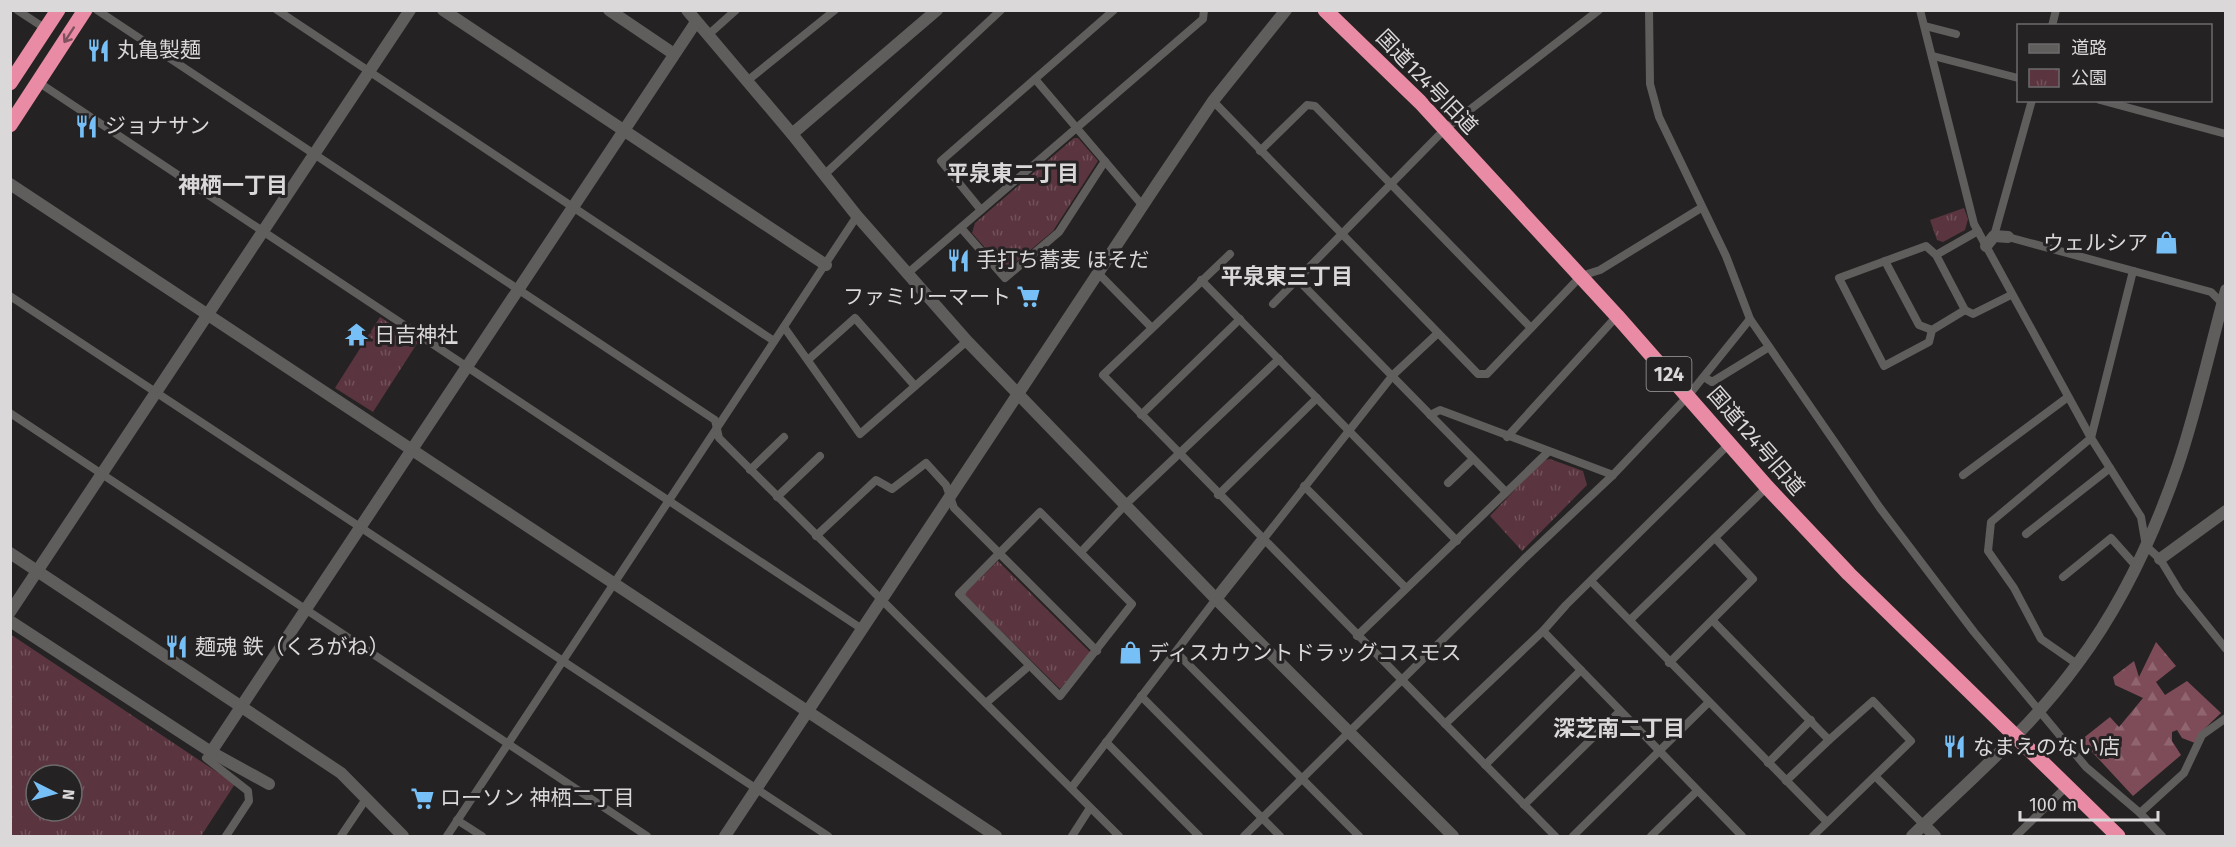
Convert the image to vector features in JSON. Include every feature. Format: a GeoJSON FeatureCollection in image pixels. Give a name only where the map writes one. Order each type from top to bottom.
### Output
{"type":"FeatureCollection","features":[{"type":"Feature","properties":{"kind":"highway"},"geometry":{"type":"LineString","coordinates":[[10,83],[58,10]]}},
{"type":"Feature","properties":{"kind":"highway"},"geometry":{"type":"LineString","coordinates":[[10,125],[85,10]]}},
{"type":"Feature","properties":{"kind":"highway","name":"国道124号旧道"},"geometry":{"type":"LineString","coordinates":[[1325,10],[1420,102],[1581,276],[1767,487],[1849,574],[2118,837]]}},
{"type":"Feature","properties":{"kind":"street"},"geometry":{"type":"LineString","coordinates":[[17,10],[46,29]]}},
{"type":"Feature","properties":{"kind":"street"},"geometry":{"type":"LineString","coordinates":[[98,10],[715,420],[719,438],[750,470],[1119,837]]}},
{"type":"Feature","properties":{"kind":"street"},"geometry":{"type":"LineString","coordinates":[[277,10],[774,341]]}},
{"type":"Feature","properties":{"kind":"street"},"geometry":{"type":"LineString","coordinates":[[10,612],[39,572],[410,10]]}},
{"type":"Feature","properties":{"kind":"street"},"geometry":{"type":"LineString","coordinates":[[443,10],[826,265]]}},
{"type":"Feature","properties":{"kind":"street"},"geometry":{"type":"LineString","coordinates":[[609,10],[674,54]]}},
{"type":"Feature","properties":{"kind":"street"},"geometry":{"type":"LineString","coordinates":[[687,10],[858,216],[967,341],[1127,503],[1216,599],[1350,731],[1453,837]]}},
{"type":"Feature","properties":{"kind":"street"},"geometry":{"type":"LineString","coordinates":[[708,35],[736,10]]}},
{"type":"Feature","properties":{"kind":"street"},"geometry":{"type":"LineString","coordinates":[[747,81],[835,10]]}},
{"type":"Feature","properties":{"kind":"street"},"geometry":{"type":"LineString","coordinates":[[792,134],[937,10]]}},
{"type":"Feature","properties":{"kind":"street"},"geometry":{"type":"LineString","coordinates":[[824,175],[1001,10]]}},
{"type":"Feature","properties":{"kind":"street"},"geometry":{"type":"LineString","coordinates":[[981,210],[941,162],[1114,10]]}},
{"type":"Feature","properties":{"kind":"street"},"geometry":{"type":"LineString","coordinates":[[908,273],[1203,18],[1204,10]]}},
{"type":"Feature","properties":{"kind":"street"},"geometry":{"type":"LineString","coordinates":[[725,837],[1214,101],[1286,10]]}},
{"type":"Feature","properties":{"kind":"street"},"geometry":{"type":"LineString","coordinates":[[1274,304],[1445,129],[1599,10]]}},
{"type":"Feature","properties":{"kind":"street"},"geometry":{"type":"LineString","coordinates":[[1649,10],[1650,84],[1659,117],[1726,256],[1750,319],[1880,508],[1974,632],[2086,766],[2140,813],[2162,837]]}},
{"type":"Feature","properties":{"kind":"street"},"geometry":{"type":"LineString","coordinates":[[1920,10],[1978,231],[2091,438],[2141,517],[2146,546],[2160,559],[2180,592],[2226,649]]}},
{"type":"Feature","properties":{"kind":"street"},"geometry":{"type":"LineString","coordinates":[[226,837],[249,801],[248,790],[206,759],[696,22]]}},
{"type":"Feature","properties":{"kind":"street"},"geometry":{"type":"LineString","coordinates":[[1925,26],[1956,34]]}},
{"type":"Feature","properties":{"kind":"street"},"geometry":{"type":"LineString","coordinates":[[1933,56],[2017,77]]}},
{"type":"Feature","properties":{"kind":"street"},"geometry":{"type":"LineString","coordinates":[[1035,79],[1143,206]]}},
{"type":"Feature","properties":{"kind":"street"},"geometry":{"type":"LineString","coordinates":[[38,82],[862,629]]}},
{"type":"Feature","properties":{"kind":"street"},"geometry":{"type":"LineString","coordinates":[[1214,101],[1478,374],[1487,375],[1581,276],[1600,270],[1701,208]]}},
{"type":"Feature","properties":{"kind":"street"},"geometry":{"type":"LineString","coordinates":[[1986,246],[1994,236],[2031,102]]}},
{"type":"Feature","properties":{"kind":"street"},"geometry":{"type":"LineString","coordinates":[[2107,102],[2226,134]]}},
{"type":"Feature","properties":{"kind":"street"},"geometry":{"type":"LineString","coordinates":[[1260,151],[1307,105],[1316,106],[1531,328]]}},
{"type":"Feature","properties":{"kind":"street"},"geometry":{"type":"LineString","coordinates":[[961,228],[1005,278],[1059,232],[1105,161]]}},
{"type":"Feature","properties":{"kind":"street"},"geometry":{"type":"LineString","coordinates":[[10,184],[996,837]]}},
{"type":"Feature","properties":{"kind":"street"},"geometry":{"type":"LineString","coordinates":[[447,837],[507,743],[858,216]]}},
{"type":"Feature","properties":{"kind":"street"},"geometry":{"type":"LineString","coordinates":[[1936,255],[1978,231]]}},
{"type":"Feature","properties":{"kind":"street"},"geometry":{"type":"LineString","coordinates":[[1912,837],[2038,711],[2077,664],[2114,609],[2146,546],[2178,465],[2224,300],[2211,292],[2008,237],[1994,236]]}},
{"type":"Feature","properties":{"kind":"street"},"geometry":{"type":"LineString","coordinates":[[1965,310],[1932,330],[1929,342],[1884,366],[1839,278],[1926,246],[1936,255],[1965,310],[1973,314],[2011,295]]}},
{"type":"Feature","properties":{"kind":"street"},"geometry":{"type":"LineString","coordinates":[[1230,254],[1103,375],[1555,837]]}},
{"type":"Feature","properties":{"kind":"street"},"geometry":{"type":"LineString","coordinates":[[1886,261],[1918,325],[1932,330]]}},
{"type":"Feature","properties":{"kind":"street"},"geometry":{"type":"LineString","coordinates":[[2077,664],[2041,639],[2014,588],[1988,551],[1991,522],[2091,438],[2133,271]]}},
{"type":"Feature","properties":{"kind":"street"},"geometry":{"type":"LineString","coordinates":[[1098,274],[1151,327]]}},
{"type":"Feature","properties":{"kind":"street"},"geometry":{"type":"LineString","coordinates":[[1201,280],[1457,541]]}},
{"type":"Feature","properties":{"kind":"street"},"geometry":{"type":"LineString","coordinates":[[1298,280],[1506,492]]}},
{"type":"Feature","properties":{"kind":"street"},"geometry":{"type":"LineString","coordinates":[[10,296],[828,837]]}},
{"type":"Feature","properties":{"kind":"street"},"geometry":{"type":"LineString","coordinates":[[1507,437],[1617,316]]}},
{"type":"Feature","properties":{"kind":"street"},"geometry":{"type":"LineString","coordinates":[[809,359],[855,318],[915,386]]}},
{"type":"Feature","properties":{"kind":"street"},"geometry":{"type":"LineString","coordinates":[[1141,415],[1240,319]]}},
{"type":"Feature","properties":{"kind":"street"},"geometry":{"type":"LineString","coordinates":[[1244,837],[1613,475],[1688,396],[1750,319]]}},
{"type":"Feature","properties":{"kind":"street"},"geometry":{"type":"LineString","coordinates":[[784,327],[809,359],[860,434],[967,341]]}},
{"type":"Feature","properties":{"kind":"street"},"geometry":{"type":"LineString","coordinates":[[1072,788],[1216,599],[1393,375],[1438,333]]}},
{"type":"Feature","properties":{"kind":"street"},"geometry":{"type":"LineString","coordinates":[[1704,377],[1712,382],[1769,347]]}},
{"type":"Feature","properties":{"kind":"street"},"geometry":{"type":"LineString","coordinates":[[1081,552],[1127,503],[1279,359]]}},
{"type":"Feature","properties":{"kind":"street"},"geometry":{"type":"LineString","coordinates":[[1963,475],[2068,397]]}},
{"type":"Feature","properties":{"kind":"street"},"geometry":{"type":"LineString","coordinates":[[1218,495],[1317,398]]}},
{"type":"Feature","properties":{"kind":"street"},"geometry":{"type":"LineString","coordinates":[[1430,414],[1440,411],[1547,453],[1613,475]]}},
{"type":"Feature","properties":{"kind":"street"},"geometry":{"type":"LineString","coordinates":[[10,413],[647,837]]}},
{"type":"Feature","properties":{"kind":"street"},"geometry":{"type":"LineString","coordinates":[[750,470],[784,437]]}},
{"type":"Feature","properties":{"kind":"street"},"geometry":{"type":"LineString","coordinates":[[1445,724],[1543,631],[1729,444]]}},
{"type":"Feature","properties":{"kind":"street"},"geometry":{"type":"LineString","coordinates":[[1357,636],[1547,453]]}},
{"type":"Feature","properties":{"kind":"street"},"geometry":{"type":"LineString","coordinates":[[777,497],[820,456]]}},
{"type":"Feature","properties":{"kind":"street"},"geometry":{"type":"LineString","coordinates":[[1448,483],[1473,459]]}},
{"type":"Feature","properties":{"kind":"street"},"geometry":{"type":"LineString","coordinates":[[816,536],[876,480],[892,489],[926,463],[946,484],[954,508],[1097,651]]}},
{"type":"Feature","properties":{"kind":"street"},"geometry":{"type":"LineString","coordinates":[[2026,534],[2110,468]]}},
{"type":"Feature","properties":{"kind":"street"},"geometry":{"type":"LineString","coordinates":[[1304,486],[1406,588]]}},
{"type":"Feature","properties":{"kind":"street"},"geometry":{"type":"LineString","coordinates":[[1630,620],[1767,487]]}},
{"type":"Feature","properties":{"kind":"street"},"geometry":{"type":"LineString","coordinates":[[2160,559],[2226,511]]}},
{"type":"Feature","properties":{"kind":"street"},"geometry":{"type":"LineString","coordinates":[[1040,512],[1132,604],[1060,696],[959,594],[999,552],[1040,512]]}},
{"type":"Feature","properties":{"kind":"street"},"geometry":{"type":"LineString","coordinates":[[2062,577],[2111,537],[2136,566]]}},
{"type":"Feature","properties":{"kind":"street"},"geometry":{"type":"LineString","coordinates":[[1669,663],[1753,579],[1715,538]]}},
{"type":"Feature","properties":{"kind":"street"},"geometry":{"type":"LineString","coordinates":[[10,553],[341,773],[400,835]]}},
{"type":"Feature","properties":{"kind":"street"},"geometry":{"type":"LineString","coordinates":[[1591,581],[1827,822]]}},
{"type":"Feature","properties":{"kind":"street"},"geometry":{"type":"LineString","coordinates":[[10,621],[211,752],[268,784]]}},
{"type":"Feature","properties":{"kind":"street"},"geometry":{"type":"LineString","coordinates":[[1713,621],[1829,740]]}},
{"type":"Feature","properties":{"kind":"street"},"geometry":{"type":"LineString","coordinates":[[1543,631],[1739,835]]}},
{"type":"Feature","properties":{"kind":"street"},"geometry":{"type":"LineString","coordinates":[[1176,652],[1359,837]]}},
{"type":"Feature","properties":{"kind":"street"},"geometry":{"type":"LineString","coordinates":[[986,703],[1029,666]]}},
{"type":"Feature","properties":{"kind":"street"},"geometry":{"type":"LineString","coordinates":[[1485,765],[1581,670]]}},
{"type":"Feature","properties":{"kind":"street"},"geometry":{"type":"LineString","coordinates":[[1141,696],[1280,837]]}},
{"type":"Feature","properties":{"kind":"street"},"geometry":{"type":"LineString","coordinates":[[1786,782],[1873,701],[1911,741],[1813,837]]}},
{"type":"Feature","properties":{"kind":"street"},"geometry":{"type":"LineString","coordinates":[[1573,837],[1708,703]]}},
{"type":"Feature","properties":{"kind":"street"},"geometry":{"type":"LineString","coordinates":[[1524,805],[1620,711]]}},
{"type":"Feature","properties":{"kind":"street"},"geometry":{"type":"LineString","coordinates":[[2140,813],[2184,773],[2202,735],[2226,718]]}},
{"type":"Feature","properties":{"kind":"street"},"geometry":{"type":"LineString","coordinates":[[1768,763],[1811,720]]}},
{"type":"Feature","properties":{"kind":"street"},"geometry":{"type":"LineString","coordinates":[[1106,742],[1199,837]]}},
{"type":"Feature","properties":{"kind":"street"},"geometry":{"type":"LineString","coordinates":[[1876,777],[1935,837]]}},
{"type":"Feature","properties":{"kind":"street"},"geometry":{"type":"LineString","coordinates":[[2016,837],[2067,786]]}},
{"type":"Feature","properties":{"kind":"street"},"geometry":{"type":"LineString","coordinates":[[1651,837],[1697,791]]}},
{"type":"Feature","properties":{"kind":"street"},"geometry":{"type":"LineString","coordinates":[[340,837],[366,799]]}},
{"type":"Feature","properties":{"kind":"street"},"geometry":{"type":"LineString","coordinates":[[1072,837],[1090,808]]}},
{"type":"Feature","properties":{"kind":"street"},"geometry":{"type":"LineString","coordinates":[[457,820],[482,837]]}},
{"type":"Feature","properties":{"kind":"green space"},"geometry":{"type":"Polygon","coordinates":[[[1074,138],[1078,138],[1098,161],[1053,231],[1009,268],[1004,269],[972,233],[975,223],[1074,138]]]}},
{"type":"Feature","properties":{"kind":"green space"},"geometry":{"type":"Polygon","coordinates":[[[1964,208],[1968,219],[1965,230],[1943,242],[1937,240],[1930,220],[1964,208]]]}},
{"type":"Feature","properties":{"kind":"green space"},"geometry":{"type":"Polygon","coordinates":[[[380,317],[418,342],[373,412],[335,388],[380,317]]]}},
{"type":"Feature","properties":{"kind":"green space"},"geometry":{"type":"Polygon","coordinates":[[[1550,459],[1583,471],[1587,485],[1522,551],[1490,516],[1543,460],[1550,459]]]}},
{"type":"Feature","properties":{"kind":"green space"},"geometry":{"type":"Polygon","coordinates":[[[998,561],[1090,652],[1060,689],[964,594],[998,561]]]}},
{"type":"Feature","properties":{"kind":"green space"},"geometry":{"type":"Polygon","coordinates":[[[10,634],[235,784],[201,836],[11,836],[10,634]]]}},
{"type":"Feature","properties":{"kind":"green space"},"geometry":{"type":"Polygon","coordinates":[[[2156,642],[2176,666],[2156,682],[2165,695],[2187,681],[2221,713],[2201,732],[2195,743],[2182,738],[2177,730],[2172,732],[2172,741],[2181,755],[2133,796],[2081,740],[2110,717],[2119,727],[2143,698],[2115,685],[2113,677],[2134,661],[2139,677],[2156,642]]]}},
{"type":"Feature","properties":{"kind":"place","name":"丸亀製麺"},"geometry":{"type":"Point","coordinates":[99,50]}},
{"type":"Feature","properties":{"kind":"place","name":"ジョナサン"},"geometry":{"type":"Point","coordinates":[87,126]}},
{"type":"Feature","properties":{"kind":"place","name":"ウェルシア"},"geometry":{"type":"Point","coordinates":[2166,243]}},
{"type":"Feature","properties":{"kind":"place","name":"手打ち蕎麦 ほそだ"},"geometry":{"type":"Point","coordinates":[958,260]}},
{"type":"Feature","properties":{"kind":"place","name":"ファミリーマート"},"geometry":{"type":"Point","coordinates":[1029,297]}},
{"type":"Feature","properties":{"kind":"place","name":"日吉神社"},"geometry":{"type":"Point","coordinates":[356,335]}},
{"type":"Feature","properties":{"kind":"place","name":"麺魂 鉄（くろがね）"},"geometry":{"type":"Point","coordinates":[177,647]}},
{"type":"Feature","properties":{"kind":"place","name":"ディスカウントドラッグコスモス"},"geometry":{"type":"Point","coordinates":[1130,653]}},
{"type":"Feature","properties":{"kind":"place","name":"なまえのない店"},"geometry":{"type":"Point","coordinates":[1955,747]}},
{"type":"Feature","properties":{"kind":"place","name":"ローソン 神栖二丁目"},"geometry":{"type":"Point","coordinates":[422,798]}},
{"type":"Feature","properties":{"kind":"district","name":"平泉東二丁目"},"geometry":{"type":"Point","coordinates":[1013,173]}},
{"type":"Feature","properties":{"kind":"district","name":"神栖一丁目"},"geometry":{"type":"Point","coordinates":[233,185]}},
{"type":"Feature","properties":{"kind":"district","name":"平泉東三丁目"},"geometry":{"type":"Point","coordinates":[1287,276]}},
{"type":"Feature","properties":{"kind":"district","name":"深芝南二丁目"},"geometry":{"type":"Point","coordinates":[1619,728]}}]}
